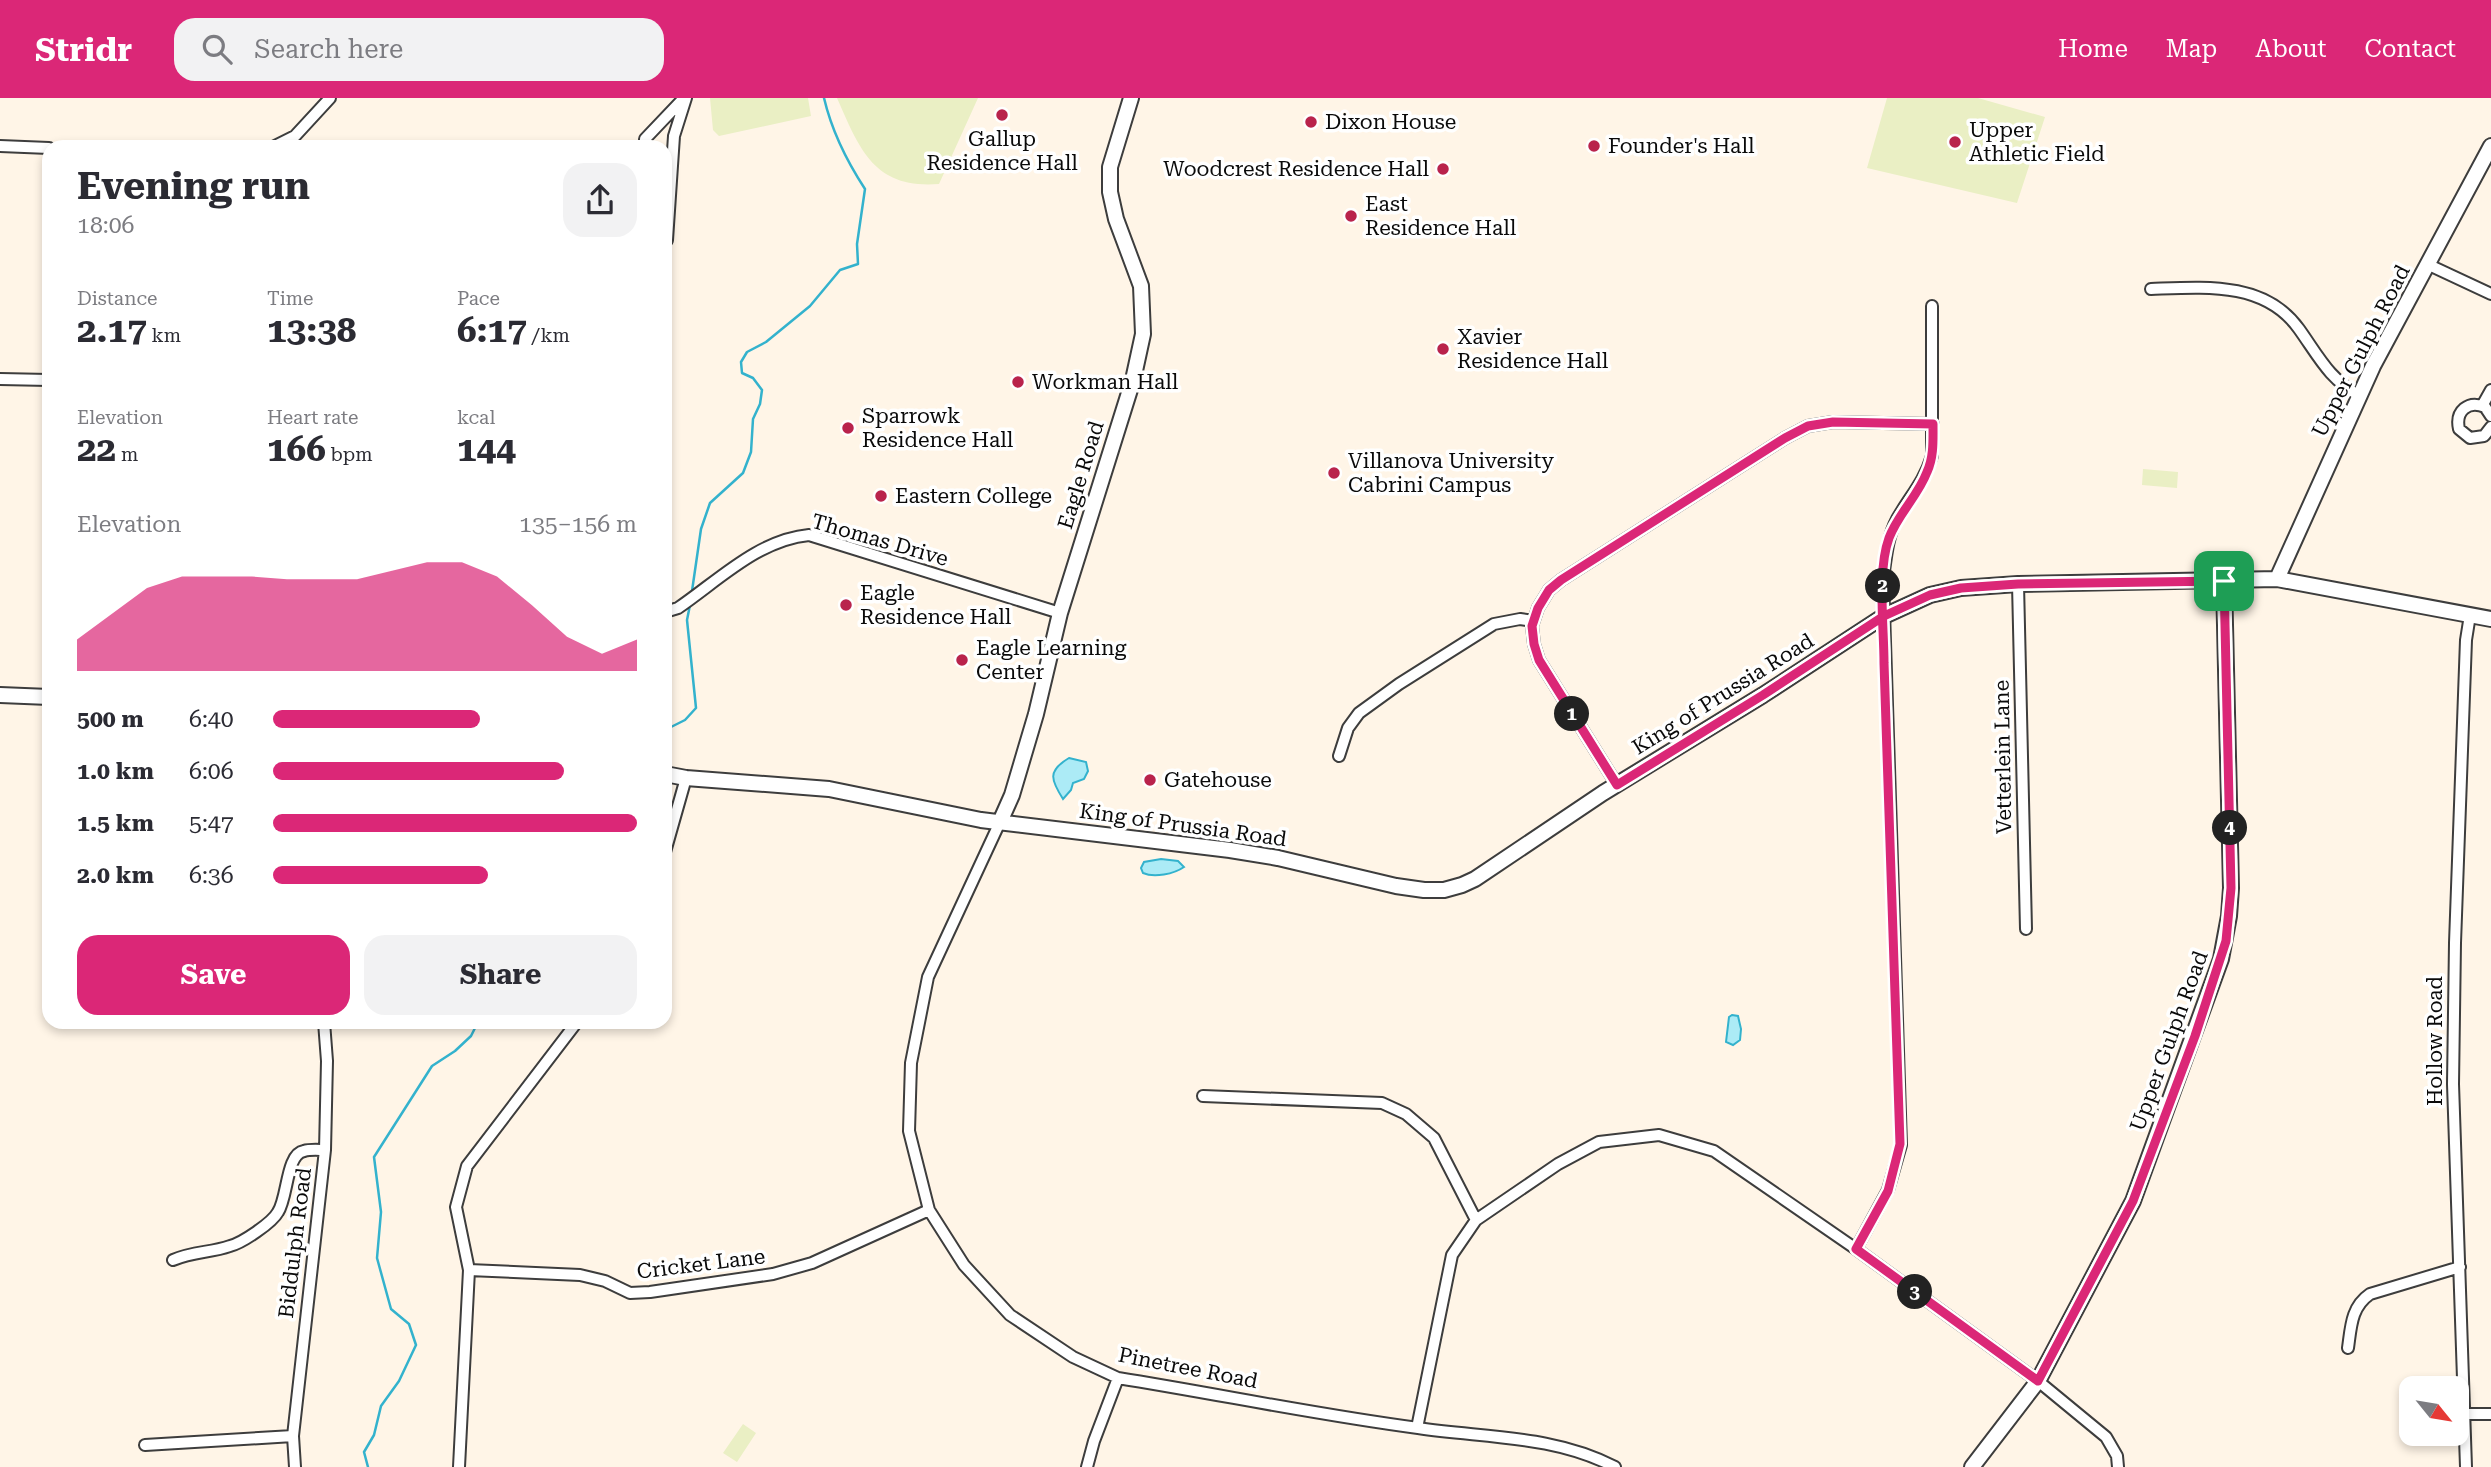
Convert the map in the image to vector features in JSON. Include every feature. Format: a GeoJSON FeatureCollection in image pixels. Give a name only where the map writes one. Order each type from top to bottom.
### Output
{"type":"FeatureCollection","features":[{"type":"Feature","properties":{"kind":"street"},"geometry":{"type":"LineString","coordinates":[[287,140],[295,136],[330,98]]}},
{"type":"Feature","properties":{"kind":"street"},"geometry":{"type":"LineString","coordinates":[[645,140],[685,98]]}},
{"type":"Feature","properties":{"kind":"street"},"geometry":{"type":"LineString","coordinates":[[672,166],[674,136],[685,98]]}},
{"type":"Feature","properties":{"kind":"street","name":"Eagle Road"},"geometry":{"type":"LineString","coordinates":[[1000,822],[1012,795],[1036,714],[1060,613],[1133,380],[1143,334],[1141,286],[1116,219],[1110,192],[1110,167],[1130,98]]}},
{"type":"Feature","properties":{"kind":"street"},"geometry":{"type":"LineString","coordinates":[[0,146],[42,148]]}},
{"type":"Feature","properties":{"kind":"street","name":"Upper Gulph Road"},"geometry":{"type":"LineString","coordinates":[[2277,579],[2373,366],[2491,146]]}},
{"type":"Feature","properties":{"kind":"street"},"geometry":{"type":"LineString","coordinates":[[2429,265],[2491,293]]}},
{"type":"Feature","properties":{"kind":"street"},"geometry":{"type":"LineString","coordinates":[[2151,289],[2207,287],[2251,293],[2269,301],[2285,312],[2298,327],[2334,378],[2360,396]]}},
{"type":"Feature","properties":{"kind":"street"},"geometry":{"type":"LineString","coordinates":[[1856,1249],[1888,1191],[1900,1144],[1883,579],[1888,540],[1898,518],[1927,473],[1932,456],[1932,306]]}},
{"type":"Feature","properties":{"kind":"street"},"geometry":{"type":"LineString","coordinates":[[0,379],[42,380]]}},
{"type":"Feature","properties":{"kind":"street"},"geometry":{"type":"LineString","coordinates":[[2482,406],[2491,390]]}},
{"type":"Feature","properties":{"kind":"street"},"geometry":{"type":"LineString","coordinates":[[2491,416],[2482,406],[2473,404],[2463,409],[2458,419],[2459,429],[2465,435],[2476,439],[2484,436],[2491,427]]}},
{"type":"Feature","properties":{"kind":"street"},"geometry":{"type":"LineString","coordinates":[[1617,785],[1539,660],[1532,626],[1538,608],[1549,590],[1785,438],[1808,426],[1833,422],[1933,424]]}},
{"type":"Feature","properties":{"kind":"street","name":"Thomas Drive"},"geometry":{"type":"LineString","coordinates":[[672,610],[765,546],[790,537],[809,535],[1060,613]]}},
{"type":"Feature","properties":{"kind":"street","name":"King of Prussia Road"},"geometry":{"type":"LineString","coordinates":[[672,775],[829,789],[1000,822],[1230,850],[1278,858],[1396,886],[1444,890],[1462,886],[1475,879],[1617,785],[1884,616],[1930,595],[1961,588],[2018,584],[2277,579],[2491,619]]}},
{"type":"Feature","properties":{"kind":"street","name":"Upper Gulph Road"},"geometry":{"type":"LineString","coordinates":[[1972,1467],[2038,1381],[2133,1201],[2195,1036],[2226,941],[2231,888],[2224,581]]}},
{"type":"Feature","properties":{"kind":"street","name":"Vetterlein Lane"},"geometry":{"type":"LineString","coordinates":[[2018,584],[2026,929]]}},
{"type":"Feature","properties":{"kind":"street","name":"Hollow Road"},"geometry":{"type":"LineString","coordinates":[[2464,1376],[2453,1015],[2466,640],[2470,615]]}},
{"type":"Feature","properties":{"kind":"street"},"geometry":{"type":"LineString","coordinates":[[1339,756],[1348,728],[1359,713],[1399,684],[1494,624],[1520,619],[1534,621]]}},
{"type":"Feature","properties":{"kind":"street"},"geometry":{"type":"LineString","coordinates":[[0,695],[42,697]]}},
{"type":"Feature","properties":{"kind":"street"},"geometry":{"type":"LineString","coordinates":[[672,827],[686,778]]}},
{"type":"Feature","properties":{"kind":"street","name":"Pinetree Road"},"geometry":{"type":"LineString","coordinates":[[1000,822],[928,976],[911,1063],[909,1131],[929,1210],[964,1265],[1010,1315],[1073,1357],[1118,1378],[1418,1428],[1552,1443],[1590,1454],[1615,1467]]}},
{"type":"Feature","properties":{"kind":"street","name":"Biddulph Road"},"geometry":{"type":"LineString","coordinates":[[296,1467],[293,1436],[326,1150],[325,1029]]}},
{"type":"Feature","properties":{"kind":"street"},"geometry":{"type":"LineString","coordinates":[[459,1467],[469,1270],[456,1207],[467,1166],[572,1029]]}},
{"type":"Feature","properties":{"kind":"street"},"geometry":{"type":"LineString","coordinates":[[1203,1096],[1369,1100],[1382,1103],[1406,1114],[1434,1138],[1476,1220]]}},
{"type":"Feature","properties":{"kind":"street"},"geometry":{"type":"LineString","coordinates":[[1418,1428],[1452,1255],[1476,1220],[1558,1164],[1599,1142],[1659,1135],[1714,1151],[1856,1249],[2038,1381],[2106,1437],[2117,1456],[2118,1467]]}},
{"type":"Feature","properties":{"kind":"street"},"geometry":{"type":"LineString","coordinates":[[173,1260],[190,1253],[233,1246],[261,1228],[278,1214],[285,1196],[293,1157],[301,1151],[326,1150]]}},
{"type":"Feature","properties":{"kind":"street","name":"Cricket Lane"},"geometry":{"type":"LineString","coordinates":[[469,1270],[580,1275],[605,1281],[630,1293],[650,1292],[773,1274],[812,1263],[929,1210]]}},
{"type":"Feature","properties":{"kind":"street"},"geometry":{"type":"LineString","coordinates":[[2348,1348],[2353,1314],[2362,1299],[2370,1294],[2460,1267]]}},
{"type":"Feature","properties":{"kind":"street"},"geometry":{"type":"LineString","coordinates":[[1087,1467],[1118,1378]]}},
{"type":"Feature","properties":{"kind":"street"},"geometry":{"type":"LineString","coordinates":[[2469,1414],[2491,1415]]}},
{"type":"Feature","properties":{"kind":"street"},"geometry":{"type":"LineString","coordinates":[[145,1446],[293,1436]]}},
{"type":"Feature","properties":{"kind":"street","name":"Hollow Road"},"geometry":{"type":"LineString","coordinates":[[2466,1446],[2466,1467]]}},
{"type":"Feature","properties":{"kind":"green space"},"geometry":{"type":"Polygon","coordinates":[[[710,98],[808,98],[811,116],[719,136],[713,130],[710,98]]]}},
{"type":"Feature","properties":{"kind":"green space"},"geometry":{"type":"Polygon","coordinates":[[[837,98],[978,98],[939,184],[917,184],[884,173],[872,162],[862,149],[837,98]]]}},
{"type":"Feature","properties":{"kind":"green space","name":"Upper Athletic Field"},"geometry":{"type":"Polygon","coordinates":[[[1887,98],[1978,98],[2045,117],[2017,203],[1867,168],[1887,98]]]}},
{"type":"Feature","properties":{"kind":"green space"},"geometry":{"type":"Polygon","coordinates":[[[2143,469],[2178,472],[2177,488],[2142,485],[2143,469]]]}},
{"type":"Feature","properties":{"kind":"green space"},"geometry":{"type":"Polygon","coordinates":[[[743,1424],[756,1433],[737,1462],[723,1453],[743,1424]]]}},
{"type":"Feature","properties":{"kind":"water"},"geometry":{"type":"Polygon","coordinates":[[[1069,758],[1086,762],[1088,771],[1084,779],[1073,783],[1063,799],[1053,776],[1057,767],[1069,758]]]}},
{"type":"Feature","properties":{"kind":"water"},"geometry":{"type":"Polygon","coordinates":[[[1161,859],[1178,861],[1184,867],[1164,874],[1143,873],[1141,868],[1144,862],[1161,859]]]}},
{"type":"Feature","properties":{"kind":"water"},"geometry":{"type":"Polygon","coordinates":[[[1738,1016],[1741,1029],[1740,1040],[1733,1045],[1726,1042],[1729,1017],[1738,1016]]]}},
{"type":"Feature","properties":{"kind":"waterway"},"geometry":{"type":"LineString","coordinates":[[692,591],[701,529],[710,503],[743,473],[751,452],[753,419],[760,404],[762,390],[753,378],[742,373],[741,362],[747,352],[766,342],[810,306],[840,270],[858,264],[857,244],[865,189],[840,145],[824,98]]}},
{"type":"Feature","properties":{"kind":"waterway"},"geometry":{"type":"LineString","coordinates":[[672,726],[685,720],[696,708],[687,620],[690,605]]}},
{"type":"Feature","properties":{"kind":"waterway"},"geometry":{"type":"LineString","coordinates":[[368,1467],[364,1452],[374,1435],[381,1406],[399,1381],[416,1345],[409,1324],[391,1309],[377,1258],[381,1212],[374,1157],[432,1066],[455,1051],[474,1029]]}},
{"type":"Feature","properties":{"kind":"place","name":"Gallup Residence Hall"},"geometry":{"type":"Point","coordinates":[1002,115]}},
{"type":"Feature","properties":{"kind":"place","name":"Dixon House"},"geometry":{"type":"Point","coordinates":[1311,122]}},
{"type":"Feature","properties":{"kind":"place","name":"Upper Athletic Field"},"geometry":{"type":"Point","coordinates":[1955,142]}},
{"type":"Feature","properties":{"kind":"place","name":"Founder's Hall"},"geometry":{"type":"Point","coordinates":[1594,146]}},
{"type":"Feature","properties":{"kind":"place","name":"Woodcrest Residence Hall"},"geometry":{"type":"Point","coordinates":[1443,169]}},
{"type":"Feature","properties":{"kind":"place","name":"East Residence Hall"},"geometry":{"type":"Point","coordinates":[1351,216]}},
{"type":"Feature","properties":{"kind":"place","name":"Xavier Residence Hall"},"geometry":{"type":"Point","coordinates":[1443,349]}},
{"type":"Feature","properties":{"kind":"place","name":"Workman Hall"},"geometry":{"type":"Point","coordinates":[1018,382]}},
{"type":"Feature","properties":{"kind":"place","name":"Sparrowk Residence Hall"},"geometry":{"type":"Point","coordinates":[848,428]}},
{"type":"Feature","properties":{"kind":"place","name":"Villanova University Cabrini Campus"},"geometry":{"type":"Point","coordinates":[1334,473]}},
{"type":"Feature","properties":{"kind":"place","name":"Eastern College"},"geometry":{"type":"Point","coordinates":[881,496]}},
{"type":"Feature","properties":{"kind":"place","name":"Eagle Residence Hall"},"geometry":{"type":"Point","coordinates":[846,605]}},
{"type":"Feature","properties":{"kind":"place","name":"Eagle Learning Center"},"geometry":{"type":"Point","coordinates":[962,660]}},
{"type":"Feature","properties":{"kind":"place","name":"Gatehouse"},"geometry":{"type":"Point","coordinates":[1150,780]}},
{"type":"Feature","properties":{"kind":"route"},"geometry":{"type":"LineString","coordinates":[[2224,581],[2018,584],[1961,588],[1930,595],[1884,616],[1617,785],[1539,660],[1532,626],[1538,608],[1549,590],[1561,580],[1808,426],[1833,422],[1933,424],[1932,456],[1927,473],[1898,518],[1888,540],[1883,579],[1884,616],[1884,663],[1900,1144],[1888,1191],[1856,1249],[2038,1381],[2133,1201],[2195,1036],[2226,941],[2231,888],[2224,581]]}}]}
